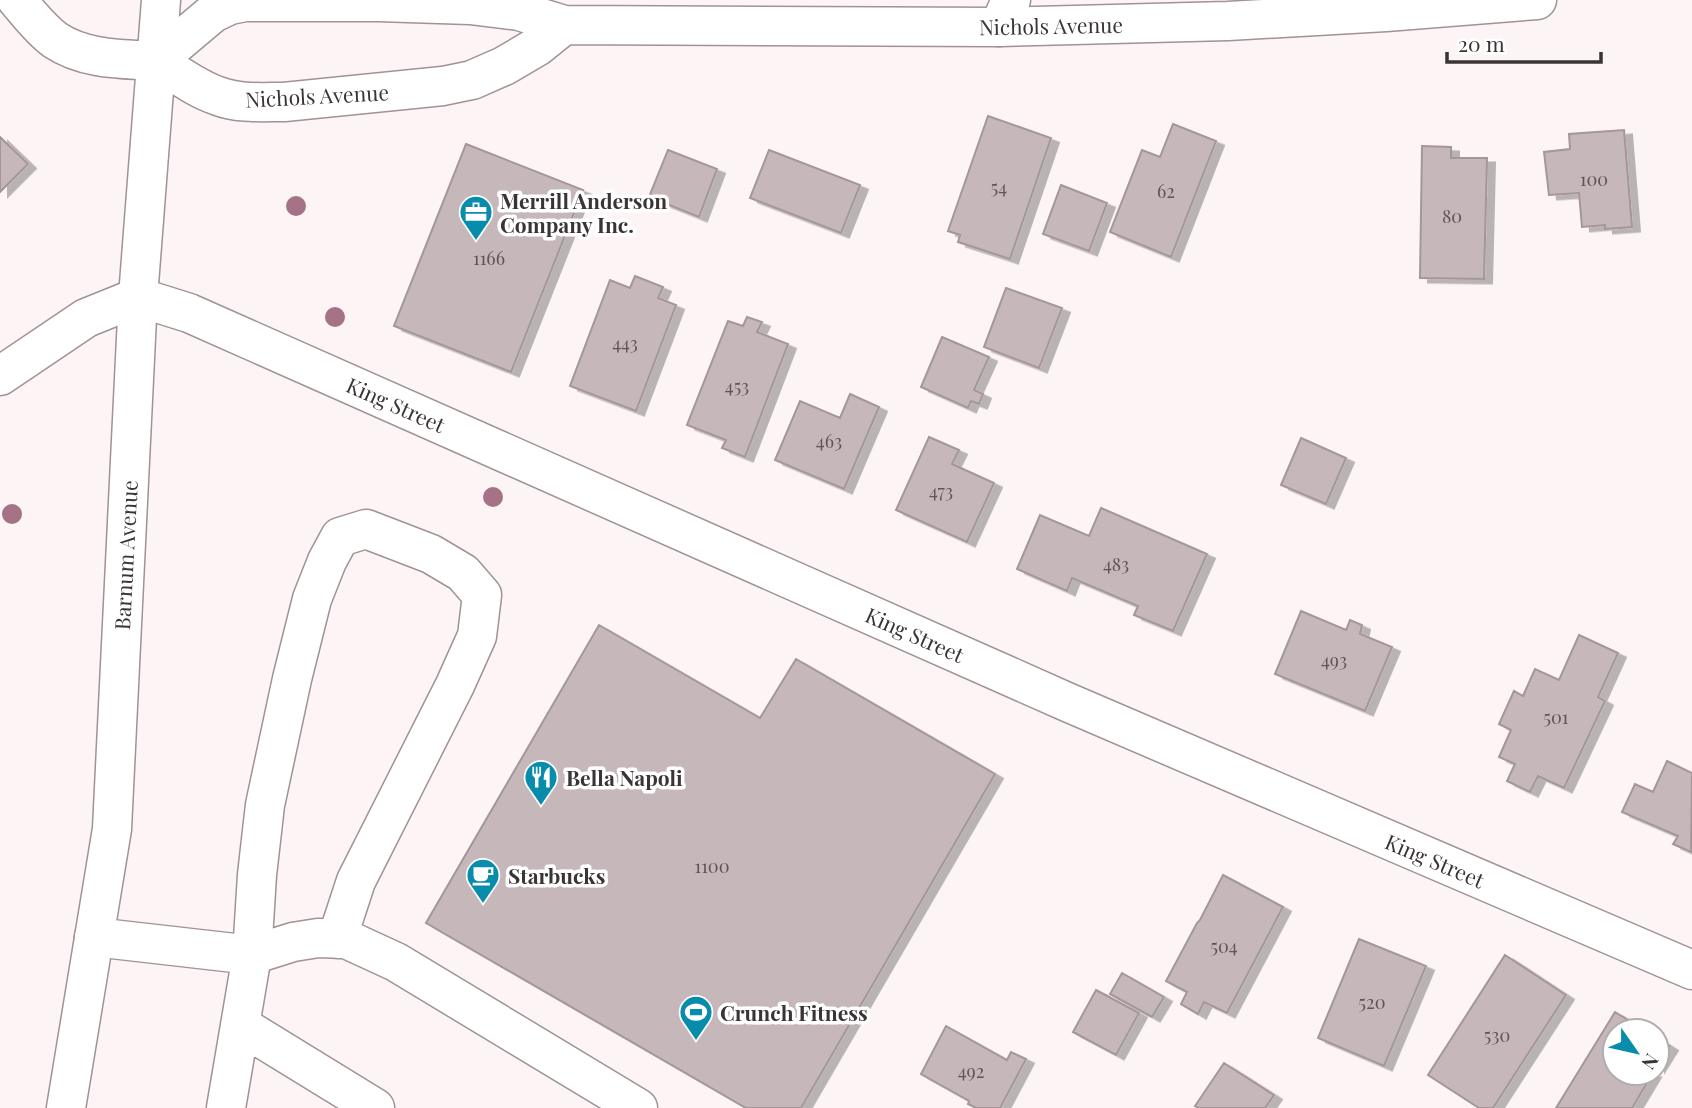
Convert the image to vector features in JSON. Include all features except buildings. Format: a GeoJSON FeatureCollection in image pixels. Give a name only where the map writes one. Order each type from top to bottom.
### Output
{"type":"FeatureCollection","features":[{"type":"Feature","properties":{"kind":"main road"},"geometry":{"type":"LineString","coordinates":[[18,0],[56,40],[77,51],[119,59],[156,61]]}},
{"type":"Feature","properties":{"kind":"main road","name":"Barnum Avenue"},"geometry":{"type":"LineString","coordinates":[[66,1108],[112,829],[138,297],[161,0]]}},
{"type":"Feature","properties":{"kind":"main road","name":"Nichols Avenue"},"geometry":{"type":"LineString","coordinates":[[564,25],[538,46],[504,66],[472,80],[443,86],[284,102],[258,103],[218,96],[156,61],[214,13],[230,5],[254,2],[378,1],[470,5],[519,11],[564,25],[1005,14],[1228,21],[1537,0]]}},
{"type":"Feature","properties":{"kind":"main road"},"geometry":{"type":"LineString","coordinates":[[0,376],[86,318],[138,297]]}},
{"type":"Feature","properties":{"kind":"main road","name":"King Street"},"geometry":{"type":"LineString","coordinates":[[138,297],[189,313],[1080,708],[1692,970]]}},
{"type":"Feature","properties":{"kind":"main road"},"geometry":{"type":"LineString","coordinates":[[226,1108],[252,955],[265,806],[292,679],[312,599],[327,561],[340,537],[366,529],[431,554],[463,573],[482,595],[477,636],[356,881],[337,939]]}},
{"type":"Feature","properties":{"kind":"main road"},"geometry":{"type":"LineString","coordinates":[[93,937],[252,955],[293,942],[318,938],[345,939],[396,961],[638,1108]]}},
{"type":"Feature","properties":{"kind":"main road"},"geometry":{"type":"LineString","coordinates":[[240,1025],[374,1108]]}},
{"type":"Feature","properties":{"kind":"place","name":"Merrill Anderson Company Inc."},"geometry":{"type":"Point","coordinates":[476,242]}},
{"type":"Feature","properties":{"kind":"place","name":"Bella Napoli"},"geometry":{"type":"Point","coordinates":[541,807]}},
{"type":"Feature","properties":{"kind":"place","name":"Starbucks"},"geometry":{"type":"Point","coordinates":[483,905]}},
{"type":"Feature","properties":{"kind":"place","name":"Crunch Fitness"},"geometry":{"type":"Point","coordinates":[696,1042]}}]}
